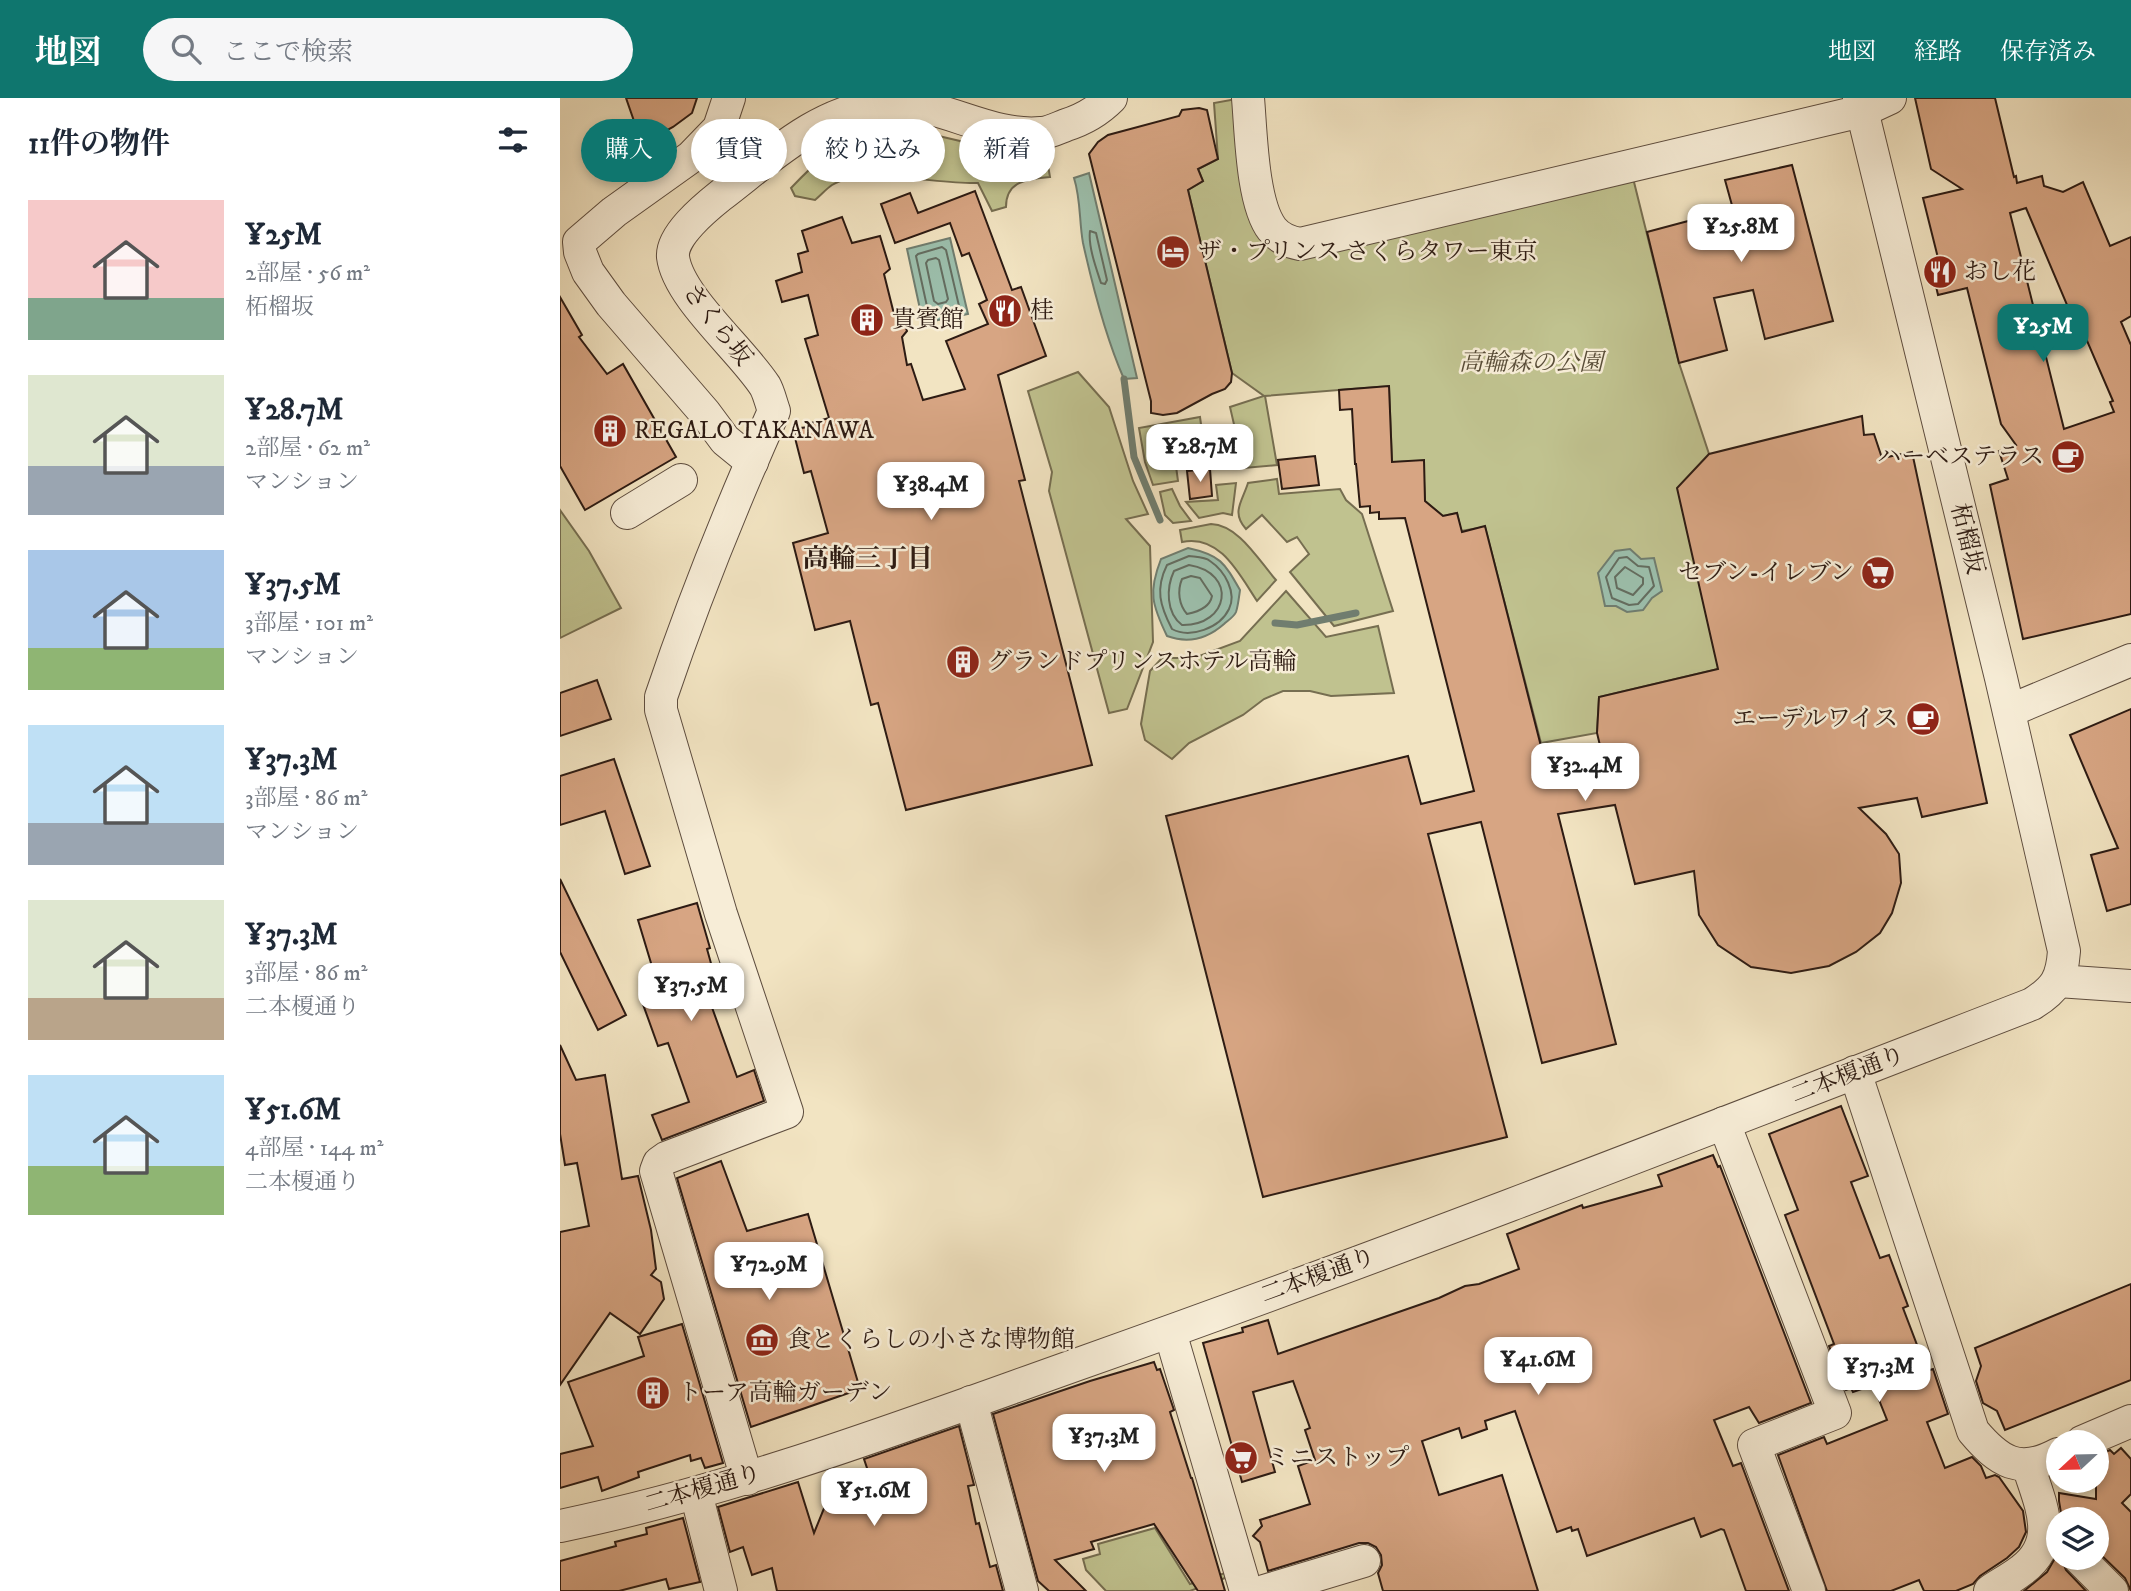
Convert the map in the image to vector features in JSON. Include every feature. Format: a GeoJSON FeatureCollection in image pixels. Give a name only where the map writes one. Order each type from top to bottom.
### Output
{"type":"FeatureCollection","features":[{"type":"Feature","properties":{"kind":"street"},"geometry":{"type":"LineString","coordinates":[[729,98],[719,128],[691,157],[614,212],[579,242],[588,272],[611,304],[725,440],[752,462]]}},
{"type":"Feature","properties":{"kind":"street","name":"さくら坂"},"geometry":{"type":"LineString","coordinates":[[747,1479],[656,1171],[659,1163],[666,1158],[787,1112],[711,880],[666,729],[661,697],[729,512],[774,411],[766,388],[681,282],[673,253],[677,241],[707,206],[794,139],[812,127],[846,113],[885,104],[912,105],[942,111],[1007,132],[1043,133],[1074,123],[1104,106],[1111,98]]}},
{"type":"Feature","properties":{"kind":"street"},"geometry":{"type":"LineString","coordinates":[[1248,98],[1258,194],[1264,216],[1273,231],[1289,242],[1300,244],[1870,102]]}},
{"type":"Feature","properties":{"kind":"street","name":"柘榴坂"},"geometry":{"type":"LineString","coordinates":[[1870,102],[2064,951],[2063,968],[2058,981]]}},
{"type":"Feature","properties":{"kind":"street"},"geometry":{"type":"LineString","coordinates":[[627,513],[681,480]]}},
{"type":"Feature","properties":{"kind":"street"},"geometry":{"type":"LineString","coordinates":[[2009,711],[2131,660]]}},
{"type":"Feature","properties":{"kind":"street"},"geometry":{"type":"LineString","coordinates":[[2058,981],[2131,986]]}},
{"type":"Feature","properties":{"kind":"street","name":"二本榎通り"},"geometry":{"type":"LineString","coordinates":[[560,1526],[747,1479],[1170,1332],[2032,1004],[2047,994],[2058,981]]}},
{"type":"Feature","properties":{"kind":"street"},"geometry":{"type":"LineString","coordinates":[[1856,1072],[1973,1431],[1991,1453],[2005,1461],[2028,1465],[2046,1458]]}},
{"type":"Feature","properties":{"kind":"street"},"geometry":{"type":"LineString","coordinates":[[1724,1123],[1835,1413],[1754,1445],[1809,1591]]}},
{"type":"Feature","properties":{"kind":"street"},"geometry":{"type":"LineString","coordinates":[[1170,1332],[1246,1591]]}},
{"type":"Feature","properties":{"kind":"street"},"geometry":{"type":"LineString","coordinates":[[971,1402],[1022,1591]]}},
{"type":"Feature","properties":{"kind":"street"},"geometry":{"type":"LineString","coordinates":[[2109,1430],[2131,1421]]}},
{"type":"Feature","properties":{"kind":"street"},"geometry":{"type":"LineString","coordinates":[[2028,1465],[2046,1514]]}},
{"type":"Feature","properties":{"kind":"street"},"geometry":{"type":"LineString","coordinates":[[696,1493],[721,1591]]}},
{"type":"Feature","properties":{"kind":"street"},"geometry":{"type":"LineString","coordinates":[[1990,1591],[2024,1569],[2046,1538]]}},
{"type":"Feature","properties":{"kind":"street"},"geometry":{"type":"LineString","coordinates":[[1264,1591],[1364,1561]]}},
{"type":"Feature","properties":{"kind":"street"},"geometry":{"type":"LineString","coordinates":[[2091,1570],[2112,1591]]}},
{"type":"Feature","properties":{"kind":"green space","name":"高輪森の公園"},"geometry":{"type":"Polygon","coordinates":[[[1242,98],[1258,194],[1289,242],[1630,166],[1679,363],[1709,454],[1718,669],[1599,697],[1597,733],[1541,743],[1485,527],[1461,531],[1457,513],[1443,516],[1425,501],[1423,461],[1392,462],[1389,386],[1265,396],[1277,465],[1244,468],[1230,407],[1264,396],[1232,373],[1188,190],[1203,181],[1198,169],[1218,159],[1214,103],[1242,98]]]}},
{"type":"Feature","properties":{"kind":"green space"},"geometry":{"type":"Polygon","coordinates":[[[945,137],[959,141],[959,182],[1024,182],[1010,191],[1006,207],[992,211],[978,183],[945,182],[945,137]]]}},
{"type":"Feature","properties":{"kind":"green space"},"geometry":{"type":"Polygon","coordinates":[[[801,178],[801,182],[840,182],[832,185],[815,200],[795,196],[791,188],[801,178]]]}},
{"type":"Feature","properties":{"kind":"green space"},"geometry":{"type":"Polygon","coordinates":[[[1078,372],[1109,407],[1133,481],[1148,514],[1126,519],[1150,546],[1153,642],[1127,709],[1109,713],[1049,491],[1052,472],[1028,391],[1078,372]]]}},
{"type":"Feature","properties":{"kind":"green space"},"geometry":{"type":"Polygon","coordinates":[[[1200,417],[1205,453],[1175,459],[1178,481],[1153,485],[1145,462],[1139,428],[1200,417]]]}},
{"type":"Feature","properties":{"kind":"green space"},"geometry":{"type":"Polygon","coordinates":[[[1277,479],[1279,494],[1340,489],[1346,500],[1362,514],[1393,611],[1334,626],[1290,572],[1309,554],[1297,537],[1287,542],[1262,515],[1246,529],[1238,512],[1248,483],[1277,479]]]}},
{"type":"Feature","properties":{"kind":"green space"},"geometry":{"type":"Polygon","coordinates":[[[1236,483],[1232,515],[1223,513],[1199,518],[1186,502],[1218,500],[1216,485],[1236,483]]]}},
{"type":"Feature","properties":{"kind":"green space"},"geometry":{"type":"Polygon","coordinates":[[[1172,489],[1191,521],[1173,523],[1165,515],[1160,492],[1172,489]]]}},
{"type":"Feature","properties":{"kind":"green space"},"geometry":{"type":"Polygon","coordinates":[[[560,510],[589,551],[621,608],[560,638],[560,510]]]}},
{"type":"Feature","properties":{"kind":"green space"},"geometry":{"type":"Polygon","coordinates":[[[1211,524],[1231,530],[1276,580],[1257,601],[1235,568],[1218,550],[1195,541],[1182,542],[1180,530],[1211,524]]]}},
{"type":"Feature","properties":{"kind":"green space"},"geometry":{"type":"Polygon","coordinates":[[[1286,591],[1326,637],[1378,626],[1394,693],[1331,696],[1310,691],[1283,691],[1264,699],[1243,715],[1189,743],[1172,759],[1145,740],[1141,724],[1150,671],[1162,658],[1194,658],[1240,641],[1286,591]]]}},
{"type":"Feature","properties":{"kind":"green space"},"geometry":{"type":"Polygon","coordinates":[[[1155,1528],[1190,1584],[1225,1573],[1225,1578],[1190,1591],[1106,1591],[1086,1570],[1083,1559],[1100,1554],[1098,1544],[1155,1528]]]}},
{"type":"Feature","properties":{"kind":"water"},"geometry":{"type":"Polygon","coordinates":[[[1089,173],[1137,378],[1124,379],[1117,363],[1087,260],[1074,178],[1089,173]]]}},
{"type":"Feature","properties":{"kind":"water"},"geometry":{"type":"Polygon","coordinates":[[[950,238],[968,314],[923,323],[907,249],[950,238]]]}},
{"type":"Feature","properties":{"kind":"water"},"geometry":{"type":"Polygon","coordinates":[[[1188,548],[1220,561],[1240,590],[1236,612],[1230,619],[1204,636],[1183,640],[1167,636],[1155,607],[1153,590],[1161,559],[1188,548]]]}},
{"type":"Feature","properties":{"kind":"water"},"geometry":{"type":"Polygon","coordinates":[[[1630,549],[1641,559],[1654,558],[1662,591],[1652,598],[1643,610],[1627,612],[1616,606],[1605,606],[1598,573],[1615,551],[1630,549]]]}},
{"type":"Feature","properties":{"kind":"building"},"geometry":{"type":"Polygon","coordinates":[[[626,98],[697,98],[692,113],[677,124],[677,119],[633,119],[626,98]]]}},
{"type":"Feature","properties":{"kind":"building"},"geometry":{"type":"Polygon","coordinates":[[[1915,98],[1995,98],[2017,183],[2042,176],[2044,186],[2063,192],[2083,182],[2110,246],[2131,237],[2131,316],[2121,322],[2131,345],[2131,614],[2023,639],[1990,485],[2008,479],[1999,451],[2016,445],[2001,424],[1967,288],[1938,295],[1930,260],[1938,258],[1923,198],[1962,189],[1931,169],[1915,98]],[[2026,208],[2010,213],[2064,429],[2114,412],[2110,402],[2113,401],[2085,336],[2081,338],[2026,208]]]}},
{"type":"Feature","properties":{"kind":"building"},"geometry":{"type":"Polygon","coordinates":[[[1182,110],[1207,110],[1218,159],[1198,169],[1203,181],[1188,190],[1232,373],[1231,382],[1225,389],[1177,413],[1163,415],[1151,413],[1151,401],[1089,154],[1098,142],[1108,135],[1179,116],[1182,110]]]}},
{"type":"Feature","properties":{"kind":"building"},"geometry":{"type":"Polygon","coordinates":[[[1792,165],[1833,321],[1765,339],[1753,290],[1714,298],[1727,350],[1679,363],[1647,232],[1733,209],[1725,180],[1792,165]]]}},
{"type":"Feature","properties":{"kind":"building"},"geometry":{"type":"Polygon","coordinates":[[[975,191],[1012,290],[1021,287],[1046,356],[998,375],[1025,480],[1019,481],[1092,765],[906,810],[878,703],[871,705],[850,621],[815,630],[793,543],[828,533],[811,471],[804,473],[794,434],[801,432],[800,428],[811,427],[811,423],[829,418],[805,339],[818,335],[808,295],[782,302],[776,281],[802,272],[798,254],[808,251],[802,231],[842,217],[852,243],[880,236],[890,269],[884,274],[894,314],[902,318],[907,331],[902,337],[907,365],[911,364],[923,400],[965,389],[946,341],[988,324],[979,304],[987,300],[969,253],[962,256],[950,223],[895,243],[881,204],[910,193],[918,213],[975,191]]]}},
{"type":"Feature","properties":{"kind":"building","name":"REGALO TAKANAWA"},"geometry":{"type":"Polygon","coordinates":[[[560,297],[582,335],[579,337],[607,374],[623,364],[676,457],[585,510],[560,466],[560,297]]]}},
{"type":"Feature","properties":{"kind":"building"},"geometry":{"type":"Polygon","coordinates":[[[1389,386],[1392,462],[1424,460],[1425,501],[1443,516],[1457,513],[1462,532],[1485,526],[1546,766],[1602,754],[1597,733],[1599,697],[1718,669],[1677,488],[1709,454],[1862,416],[1864,435],[1874,434],[1882,458],[1912,452],[1987,803],[1922,817],[1917,798],[1859,808],[1886,834],[1899,854],[1901,883],[1892,913],[1880,933],[1856,952],[1829,966],[1791,973],[1751,967],[1718,945],[1699,915],[1694,871],[1635,884],[1615,805],[1558,814],[1616,1044],[1542,1063],[1481,822],[1428,834],[1507,1137],[1263,1197],[1166,816],[1408,756],[1421,804],[1474,791],[1405,518],[1379,519],[1379,512],[1370,513],[1370,506],[1360,507],[1352,409],[1340,410],[1339,390],[1389,386]]]}},
{"type":"Feature","properties":{"kind":"building"},"geometry":{"type":"Polygon","coordinates":[[[1315,456],[1319,485],[1282,489],[1278,460],[1315,456]]]}},
{"type":"Feature","properties":{"kind":"building"},"geometry":{"type":"Polygon","coordinates":[[[1210,469],[1212,496],[1190,499],[1187,471],[1210,469]]]}},
{"type":"Feature","properties":{"kind":"building"},"geometry":{"type":"Polygon","coordinates":[[[597,680],[611,719],[560,736],[560,693],[597,680]]]}},
{"type":"Feature","properties":{"kind":"building"},"geometry":{"type":"Polygon","coordinates":[[[2131,709],[2131,904],[2107,911],[2091,855],[2118,848],[2070,735],[2131,709]]]}},
{"type":"Feature","properties":{"kind":"building"},"geometry":{"type":"Polygon","coordinates":[[[614,759],[650,866],[625,874],[605,811],[560,825],[560,776],[614,759]]]}},
{"type":"Feature","properties":{"kind":"building"},"geometry":{"type":"Polygon","coordinates":[[[560,879],[626,1015],[598,1030],[560,952],[560,879]]]}},
{"type":"Feature","properties":{"kind":"building"},"geometry":{"type":"Polygon","coordinates":[[[697,903],[717,985],[705,988],[737,1077],[754,1070],[764,1101],[662,1140],[652,1115],[689,1102],[668,1043],[658,1046],[640,996],[657,983],[638,920],[697,903]]]}},
{"type":"Feature","properties":{"kind":"building"},"geometry":{"type":"Polygon","coordinates":[[[560,1045],[576,1080],[605,1075],[622,1179],[638,1176],[651,1230],[656,1269],[651,1275],[661,1282],[664,1299],[640,1334],[610,1313],[560,1385],[560,1232],[589,1226],[577,1163],[565,1165],[560,1134],[560,1045]]]}},
{"type":"Feature","properties":{"kind":"building"},"geometry":{"type":"Polygon","coordinates":[[[1841,1106],[1868,1176],[1851,1182],[1880,1258],[1889,1255],[1908,1306],[1903,1308],[1927,1371],[1933,1369],[1948,1414],[1927,1422],[1945,1468],[1972,1457],[1981,1466],[1986,1478],[1995,1475],[1999,1477],[2023,1511],[2026,1532],[2019,1547],[1973,1584],[1956,1591],[1924,1591],[1919,1580],[1891,1591],[1827,1591],[1778,1455],[1824,1437],[1827,1444],[1887,1420],[1873,1385],[1853,1392],[1851,1388],[1846,1390],[1829,1346],[1834,1344],[1785,1215],[1798,1210],[1769,1134],[1841,1106]]]}},
{"type":"Feature","properties":{"kind":"building"},"geometry":{"type":"Polygon","coordinates":[[[1713,1155],[1718,1167],[1720,1166],[1811,1403],[1759,1423],[1749,1407],[1714,1420],[1733,1466],[1741,1463],[1789,1591],[1746,1591],[1724,1530],[1701,1537],[1694,1518],[1587,1556],[1578,1529],[1572,1531],[1571,1527],[1557,1532],[1515,1411],[1485,1421],[1487,1429],[1462,1438],[1459,1428],[1422,1441],[1439,1495],[1502,1475],[1538,1591],[1383,1591],[1378,1573],[1382,1565],[1381,1555],[1376,1547],[1368,1543],[1359,1543],[1268,1571],[1260,1542],[1253,1536],[1262,1526],[1260,1520],[1310,1504],[1298,1466],[1315,1460],[1305,1430],[1310,1428],[1293,1381],[1253,1392],[1275,1472],[1242,1482],[1203,1343],[1243,1332],[1242,1328],[1268,1320],[1278,1354],[1439,1298],[1465,1286],[1479,1284],[1519,1269],[1507,1234],[1582,1205],[1583,1208],[1662,1186],[1658,1175],[1713,1155]]]}},
{"type":"Feature","properties":{"kind":"building"},"geometry":{"type":"Polygon","coordinates":[[[721,1161],[747,1231],[808,1214],[860,1389],[751,1427],[677,1178],[721,1161]]]}},
{"type":"Feature","properties":{"kind":"building"},"geometry":{"type":"Polygon","coordinates":[[[2131,1284],[2131,1380],[2005,1430],[1997,1411],[1983,1403],[1976,1381],[1981,1366],[1975,1348],[2131,1284]]]}},
{"type":"Feature","properties":{"kind":"building"},"geometry":{"type":"Polygon","coordinates":[[[682,1324],[723,1463],[705,1468],[701,1458],[691,1461],[690,1455],[638,1472],[639,1477],[602,1491],[598,1477],[560,1488],[560,1454],[593,1446],[568,1382],[644,1356],[638,1337],[682,1324]]]}},
{"type":"Feature","properties":{"kind":"building"},"geometry":{"type":"Polygon","coordinates":[[[1154,1362],[1157,1370],[1160,1369],[1174,1410],[1170,1412],[1225,1591],[1198,1591],[1154,1524],[1091,1542],[1094,1549],[1055,1560],[1086,1591],[1049,1591],[1038,1581],[993,1414],[1154,1362]]]}},
{"type":"Feature","properties":{"kind":"building"},"geometry":{"type":"Polygon","coordinates":[[[959,1426],[974,1485],[968,1486],[976,1524],[979,1523],[990,1567],[996,1565],[1003,1591],[777,1591],[772,1568],[752,1575],[743,1547],[730,1552],[718,1507],[798,1482],[814,1533],[831,1491],[870,1477],[864,1459],[959,1426]]]}},
{"type":"Feature","properties":{"kind":"building"},"geometry":{"type":"Polygon","coordinates":[[[2121,1448],[2131,1459],[2131,1494],[2122,1503],[2131,1512],[2131,1591],[2125,1578],[2109,1563],[2109,1507],[2060,1507],[2059,1501],[2059,1493],[2096,1499],[2096,1493],[2109,1493],[2109,1450],[2114,1454],[2121,1448]]]}},
{"type":"Feature","properties":{"kind":"building"},"geometry":{"type":"Polygon","coordinates":[[[683,1518],[700,1582],[669,1589],[666,1579],[619,1591],[560,1591],[560,1561],[616,1546],[615,1542],[647,1534],[646,1528],[683,1518]]]}},
{"type":"Feature","properties":{"kind":"building"},"geometry":{"type":"Polygon","coordinates":[[[2066,1570],[2086,1591],[2024,1591],[2047,1572],[2066,1570]]]}},
{"type":"Feature","properties":{"kind":"waterway"},"geometry":{"type":"LineString","coordinates":[[1124,379],[1134,457],[1160,520]]}},
{"type":"Feature","properties":{"kind":"waterway"},"geometry":{"type":"LineString","coordinates":[[1275,623],[1297,625],[1356,613]]}},
{"type":"Feature","properties":{"kind":"place","name":"ザ・プリンス さくらタワー東京"},"geometry":{"type":"Point","coordinates":[1173,252]}},
{"type":"Feature","properties":{"kind":"place","name":"おし花"},"geometry":{"type":"Point","coordinates":[1940,272]}},
{"type":"Feature","properties":{"kind":"place","name":"桂"},"geometry":{"type":"Point","coordinates":[1005,311]}},
{"type":"Feature","properties":{"kind":"place","name":"貴賓館"},"geometry":{"type":"Point","coordinates":[867,320]}},
{"type":"Feature","properties":{"kind":"place","name":"REGALO TAKANAWA"},"geometry":{"type":"Point","coordinates":[610,431]}},
{"type":"Feature","properties":{"kind":"place","name":"ハーベステラス"},"geometry":{"type":"Point","coordinates":[2068,457]}},
{"type":"Feature","properties":{"kind":"place","name":"セブン-イレブン"},"geometry":{"type":"Point","coordinates":[1878,573]}},
{"type":"Feature","properties":{"kind":"place","name":"グランドプリンスホテル高輪"},"geometry":{"type":"Point","coordinates":[963,662]}},
{"type":"Feature","properties":{"kind":"place","name":"エーデルワイス"},"geometry":{"type":"Point","coordinates":[1923,719]}},
{"type":"Feature","properties":{"kind":"place","name":"食とくらしの小さな博物館"},"geometry":{"type":"Point","coordinates":[762,1340]}},
{"type":"Feature","properties":{"kind":"place","name":"トーア高輪ガーデン"},"geometry":{"type":"Point","coordinates":[653,1393]}},
{"type":"Feature","properties":{"kind":"place","name":"ミニストップ"},"geometry":{"type":"Point","coordinates":[1241,1458]}},
{"type":"Feature","properties":{"kind":"district","name":"高輪三丁目"},"geometry":{"type":"Point","coordinates":[868,559]}}]}
